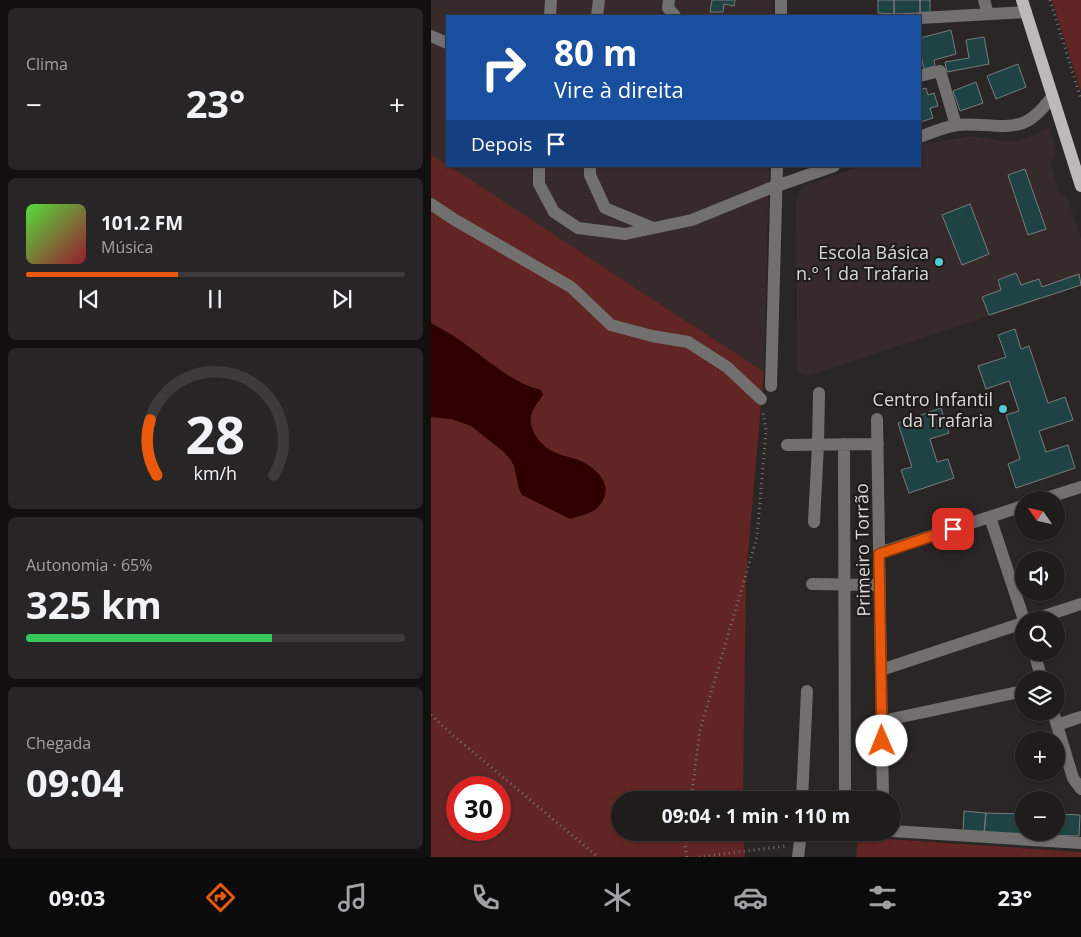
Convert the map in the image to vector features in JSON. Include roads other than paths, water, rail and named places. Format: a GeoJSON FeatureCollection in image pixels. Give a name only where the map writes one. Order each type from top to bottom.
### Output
{"type":"FeatureCollection","features":[{"type":"Feature","properties":{"kind":"main road"},"geometry":{"type":"LineString","coordinates":[[1024,6],[1081,186]]}},
{"type":"Feature","properties":{"kind":"street"},"geometry":{"type":"LineString","coordinates":[[550,15],[551,0]]}},
{"type":"Feature","properties":{"kind":"street"},"geometry":{"type":"LineString","coordinates":[[597,15],[599,0]]}},
{"type":"Feature","properties":{"kind":"street"},"geometry":{"type":"LineString","coordinates":[[669,0],[668,8],[674,15]]}},
{"type":"Feature","properties":{"kind":"street"},"geometry":{"type":"LineString","coordinates":[[781,0],[781,15]]}},
{"type":"Feature","properties":{"kind":"street"},"geometry":{"type":"LineString","coordinates":[[984,0],[988,14]]}},
{"type":"Feature","properties":{"kind":"street"},"geometry":{"type":"LineString","coordinates":[[921,18],[988,14],[1024,6]]}},
{"type":"Feature","properties":{"kind":"street"},"geometry":{"type":"LineString","coordinates":[[431,36],[446,43]]}},
{"type":"Feature","properties":{"kind":"street"},"geometry":{"type":"LineString","coordinates":[[921,76],[940,71],[956,125]]}},
{"type":"Feature","properties":{"kind":"street"},"geometry":{"type":"LineString","coordinates":[[921,136],[956,125],[984,124],[1010,126],[1025,122],[1038,114],[1053,97]]}},
{"type":"Feature","properties":{"kind":"street"},"geometry":{"type":"LineString","coordinates":[[539,167],[539,184],[554,212],[577,228],[625,234],[692,220],[831,167]]}},
{"type":"Feature","properties":{"kind":"street"},"geometry":{"type":"LineString","coordinates":[[590,167],[590,175],[605,208],[653,228]]}},
{"type":"Feature","properties":{"kind":"street"},"geometry":{"type":"LineString","coordinates":[[771,386],[772,188],[777,167]]}},
{"type":"Feature","properties":{"kind":"street"},"geometry":{"type":"LineString","coordinates":[[431,204],[571,287],[611,325],[652,336],[687,342],[727,368],[761,399]]}},
{"type":"Feature","properties":{"kind":"street"},"geometry":{"type":"LineString","coordinates":[[814,522],[819,393]]}},
{"type":"Feature","properties":{"kind":"street","name":"Primeiro Torrão"},"geometry":{"type":"LineString","coordinates":[[877,418],[883,791]]}},
{"type":"Feature","properties":{"kind":"street","name":"Primeiro Torrão"},"geometry":{"type":"LineString","coordinates":[[844,444],[845,791]]}},
{"type":"Feature","properties":{"kind":"street"},"geometry":{"type":"LineString","coordinates":[[787,445],[878,444]]}},
{"type":"Feature","properties":{"kind":"street"},"geometry":{"type":"LineString","coordinates":[[1065,491],[1081,486]]}},
{"type":"Feature","properties":{"kind":"street"},"geometry":{"type":"LineString","coordinates":[[879,554],[1015,509]]}},
{"type":"Feature","properties":{"kind":"street"},"geometry":{"type":"LineString","coordinates":[[990,517],[1021,611]]}},
{"type":"Feature","properties":{"kind":"street"},"geometry":{"type":"LineString","coordinates":[[812,584],[880,585]]}},
{"type":"Feature","properties":{"kind":"street"},"geometry":{"type":"LineString","coordinates":[[1060,611],[1081,604]]}},
{"type":"Feature","properties":{"kind":"street"},"geometry":{"type":"LineString","coordinates":[[881,670],[1015,624]]}},
{"type":"Feature","properties":{"kind":"street"},"geometry":{"type":"LineString","coordinates":[[802,791],[807,690]]}},
{"type":"Feature","properties":{"kind":"street"},"geometry":{"type":"LineString","coordinates":[[882,721],[1015,693]]}},
{"type":"Feature","properties":{"kind":"street"},"geometry":{"type":"LineString","coordinates":[[1065,718],[1081,717]]}},
{"type":"Feature","properties":{"kind":"street"},"geometry":{"type":"LineString","coordinates":[[1056,721],[1073,778],[1081,789]]}},
{"type":"Feature","properties":{"kind":"street"},"geometry":{"type":"LineString","coordinates":[[901,832],[1081,843]]}},
{"type":"Feature","properties":{"kind":"place","name":"Escola Básica n.º 1 da Trafaria"},"geometry":{"type":"Point","coordinates":[939,262]}},
{"type":"Feature","properties":{"kind":"place","name":"Centro Infantil da Trafaria"},"geometry":{"type":"Point","coordinates":[1003,409]}}]}
